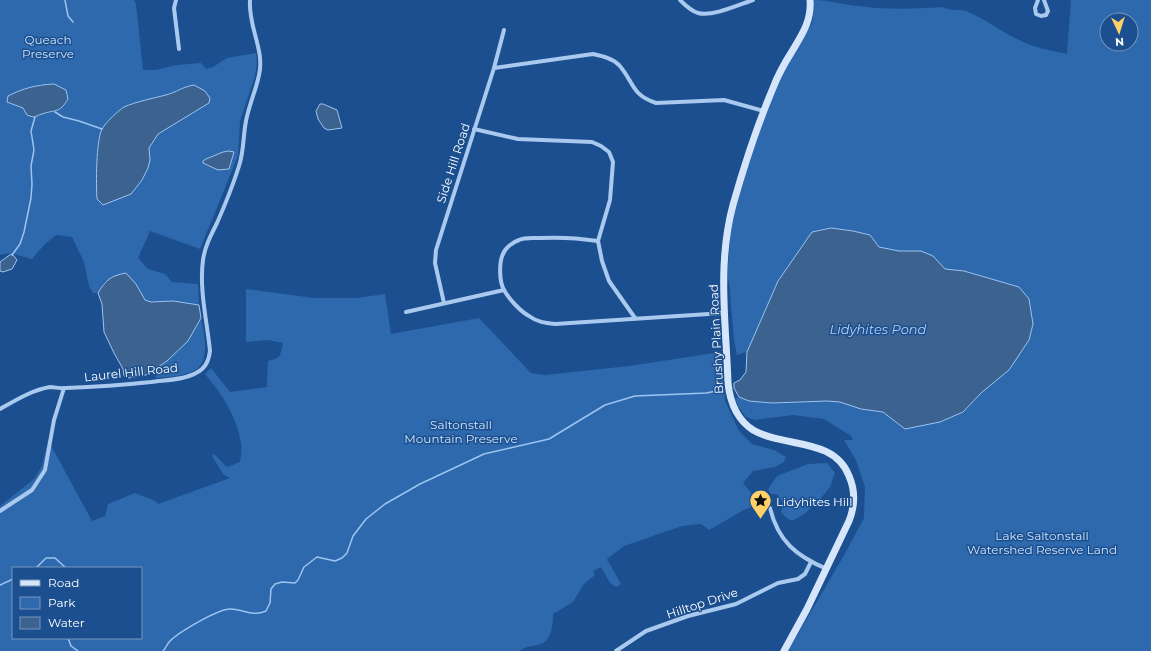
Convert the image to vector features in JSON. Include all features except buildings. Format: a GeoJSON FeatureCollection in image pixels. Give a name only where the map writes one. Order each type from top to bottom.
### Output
{"type":"FeatureCollection","features":[{"type":"Feature","properties":{"kind":"main road","name":"Brushy Plain Road"},"geometry":{"type":"LineString","coordinates":[[784,651],[808,609],[852,513],[854,492],[848,474],[842,464],[822,449],[760,433],[740,418],[732,404],[728,391],[724,313],[724,273],[726,236],[743,172],[764,111],[780,71],[807,23],[810,11],[810,0]]}},
{"type":"Feature","properties":{"kind":"street"},"geometry":{"type":"LineString","coordinates":[[176,0],[174,8],[179,49]]}},
{"type":"Feature","properties":{"kind":"street","name":"Laurel Hill Road"},"geometry":{"type":"LineString","coordinates":[[0,409],[20,397],[40,389],[52,387],[64,388],[122,385],[189,376],[202,369],[208,360],[210,350],[203,285],[204,258],[208,242],[239,166],[243,152],[246,120],[261,64],[250,17],[250,0]]}},
{"type":"Feature","properties":{"kind":"street"},"geometry":{"type":"LineString","coordinates":[[680,0],[696,13],[704,14],[716,12],[753,0]]}},
{"type":"Feature","properties":{"kind":"street"},"geometry":{"type":"LineString","coordinates":[[1038,0],[1036,14],[1041,16],[1046,15],[1048,11],[1044,0]]}},
{"type":"Feature","properties":{"kind":"street","name":"Side Hill Road"},"geometry":{"type":"LineString","coordinates":[[444,303],[435,263],[436,250],[494,68],[504,30]]}},
{"type":"Feature","properties":{"kind":"street"},"geometry":{"type":"LineString","coordinates":[[494,68],[593,54],[605,56],[618,65],[638,94],[647,100],[656,103],[724,100],[764,111]]}},
{"type":"Feature","properties":{"kind":"street"},"geometry":{"type":"LineString","coordinates":[[474,129],[518,139],[592,142],[602,146],[609,152],[613,162],[610,200],[598,241],[609,281],[635,318]]}},
{"type":"Feature","properties":{"kind":"street"},"geometry":{"type":"LineString","coordinates":[[598,241],[569,237],[519,239],[510,245],[503,254],[500,275],[504,290],[527,316],[538,322],[555,324],[724,313]]}},
{"type":"Feature","properties":{"kind":"street"},"geometry":{"type":"LineString","coordinates":[[406,312],[504,290]]}},
{"type":"Feature","properties":{"kind":"street"},"geometry":{"type":"LineString","coordinates":[[0,511],[32,490],[46,470],[54,420],[64,388]]}},
{"type":"Feature","properties":{"kind":"street"},"geometry":{"type":"LineString","coordinates":[[770,508],[773,520],[785,541],[799,554],[811,562],[827,569]]}},
{"type":"Feature","properties":{"kind":"street","name":"Hilltop Drive"},"geometry":{"type":"LineString","coordinates":[[616,651],[646,631],[688,616],[736,604],[778,583],[798,579],[805,574],[811,562]]}},
{"type":"Feature","properties":{"kind":"green space","name":"Queach Preserve"},"geometry":{"type":"Polygon","coordinates":[[[0,0],[134,0],[136,4],[143,70],[156,70],[177,65],[201,63],[206,69],[213,67],[227,58],[256,53],[257,63],[255,76],[240,121],[238,156],[200,249],[150,231],[138,258],[148,269],[165,274],[172,282],[198,284],[199,305],[173,301],[150,302],[144,300],[136,284],[105,281],[98,293],[93,293],[89,286],[84,262],[72,237],[56,235],[44,245],[32,259],[10,253],[0,255],[0,0]]]}},
{"type":"Feature","properties":{"kind":"green space","name":"Lake Saltonstall Watershed Reserve Land"},"geometry":{"type":"Polygon","coordinates":[[[814,0],[890,9],[942,7],[966,11],[1029,45],[1067,54],[1071,0],[1151,0],[1151,651],[788,651],[864,518],[865,487],[856,460],[844,440],[853,440],[851,436],[824,419],[793,415],[755,420],[746,417],[739,408],[735,399],[739,397],[749,401],[772,403],[840,402],[861,409],[883,412],[905,429],[963,412],[1029,340],[1033,324],[1029,299],[1019,287],[964,271],[945,269],[933,256],[921,251],[899,251],[879,247],[870,235],[831,228],[812,232],[778,281],[747,352],[737,355],[734,341],[729,280],[727,284],[730,236],[734,215],[747,169],[774,92],[787,64],[812,23],[814,0]]]}},
{"type":"Feature","properties":{"kind":"green space","name":"Saltonstall Mountain Preserve"},"geometry":{"type":"Polygon","coordinates":[[[246,289],[314,298],[357,298],[385,294],[391,334],[479,318],[531,373],[545,375],[629,366],[721,352],[725,401],[739,431],[752,444],[774,450],[786,457],[784,462],[775,467],[753,471],[743,483],[752,494],[756,505],[742,511],[709,530],[701,524],[682,526],[624,546],[607,559],[621,584],[616,587],[610,583],[601,567],[593,571],[595,575],[584,584],[573,602],[553,614],[553,622],[548,639],[541,644],[527,647],[520,651],[0,651],[0,506],[34,479],[42,466],[48,440],[92,521],[105,516],[108,504],[135,493],[155,501],[158,504],[230,478],[223,474],[212,456],[214,454],[227,467],[240,462],[241,443],[239,433],[228,406],[205,374],[211,368],[230,392],[267,387],[268,361],[278,358],[283,343],[268,340],[246,342],[246,289]]]}},
{"type":"Feature","properties":{"kind":"green space"},"geometry":{"type":"Polygon","coordinates":[[[201,318],[205,348],[202,362],[198,368],[192,372],[184,374],[156,378],[154,369],[167,361],[188,341],[201,318]]]}},
{"type":"Feature","properties":{"kind":"green space"},"geometry":{"type":"Polygon","coordinates":[[[827,463],[835,473],[831,485],[807,512],[795,519],[791,520],[786,518],[781,512],[783,503],[777,494],[771,494],[768,489],[777,476],[808,464],[827,463]]]}},
{"type":"Feature","properties":{"kind":"water"},"geometry":{"type":"Polygon","coordinates":[[[54,84],[66,90],[68,99],[60,109],[33,117],[27,115],[23,108],[7,102],[8,96],[19,91],[36,86],[54,84]]]}},
{"type":"Feature","properties":{"kind":"water"},"geometry":{"type":"Polygon","coordinates":[[[194,85],[205,91],[210,98],[209,103],[158,134],[149,148],[150,160],[142,180],[131,194],[103,205],[97,199],[97,173],[100,135],[104,126],[124,107],[170,94],[194,85]]]}},
{"type":"Feature","properties":{"kind":"water"},"geometry":{"type":"Polygon","coordinates":[[[320,104],[337,110],[342,128],[328,130],[324,128],[318,119],[316,111],[320,104]]]}},
{"type":"Feature","properties":{"kind":"water"},"geometry":{"type":"Polygon","coordinates":[[[229,151],[234,152],[229,169],[218,170],[203,163],[206,159],[229,151]]]}},
{"type":"Feature","properties":{"kind":"water","name":"Lidyhites Pond"},"geometry":{"type":"Polygon","coordinates":[[[831,228],[870,235],[879,247],[899,251],[921,251],[933,256],[945,269],[964,271],[1019,287],[1029,299],[1033,324],[1029,340],[1009,370],[981,393],[963,412],[940,422],[905,429],[883,412],[861,409],[840,402],[772,403],[749,401],[739,397],[734,388],[734,383],[740,380],[746,372],[747,352],[778,281],[812,232],[831,228]]]}},
{"type":"Feature","properties":{"kind":"water"},"geometry":{"type":"Polygon","coordinates":[[[11,254],[17,260],[12,269],[3,272],[0,271],[0,262],[11,254]]]}},
{"type":"Feature","properties":{"kind":"water"},"geometry":{"type":"Polygon","coordinates":[[[126,273],[136,284],[145,300],[151,302],[173,301],[199,305],[201,318],[188,341],[167,361],[146,375],[129,378],[124,376],[123,369],[104,332],[102,304],[98,293],[109,279],[126,273]]]}},
{"type":"Feature","properties":{"kind":"waterway"},"geometry":{"type":"LineString","coordinates":[[65,0],[68,16],[73,22]]}},
{"type":"Feature","properties":{"kind":"waterway"},"geometry":{"type":"LineString","coordinates":[[55,112],[63,117],[102,129]]}},
{"type":"Feature","properties":{"kind":"waterway"},"geometry":{"type":"LineString","coordinates":[[12,255],[20,244],[31,198],[31,166],[34,150],[31,131],[35,117]]}},
{"type":"Feature","properties":{"kind":"waterway"},"geometry":{"type":"LineString","coordinates":[[163,651],[169,642],[175,637],[199,622],[224,610],[235,609],[252,613],[261,613],[266,611],[270,603],[271,589],[275,584],[282,582],[295,583],[304,567],[317,557],[335,561],[342,558],[347,553],[353,536],[366,519],[385,504],[420,484],[484,454],[549,439],[605,405],[635,396],[706,393],[722,390]]}},
{"type":"Feature","properties":{"kind":"waterway"},"geometry":{"type":"LineString","coordinates":[[37,567],[46,558],[55,558],[65,567]]}},
{"type":"Feature","properties":{"kind":"waterway"},"geometry":{"type":"LineString","coordinates":[[0,585],[12,579]]}},
{"type":"Feature","properties":{"kind":"waterway"},"geometry":{"type":"LineString","coordinates":[[68,639],[71,646],[78,651]]}},
{"type":"Feature","properties":{"kind":"place","name":"Lidyhites Hill"},"geometry":{"type":"Point","coordinates":[761,520]}}]}
